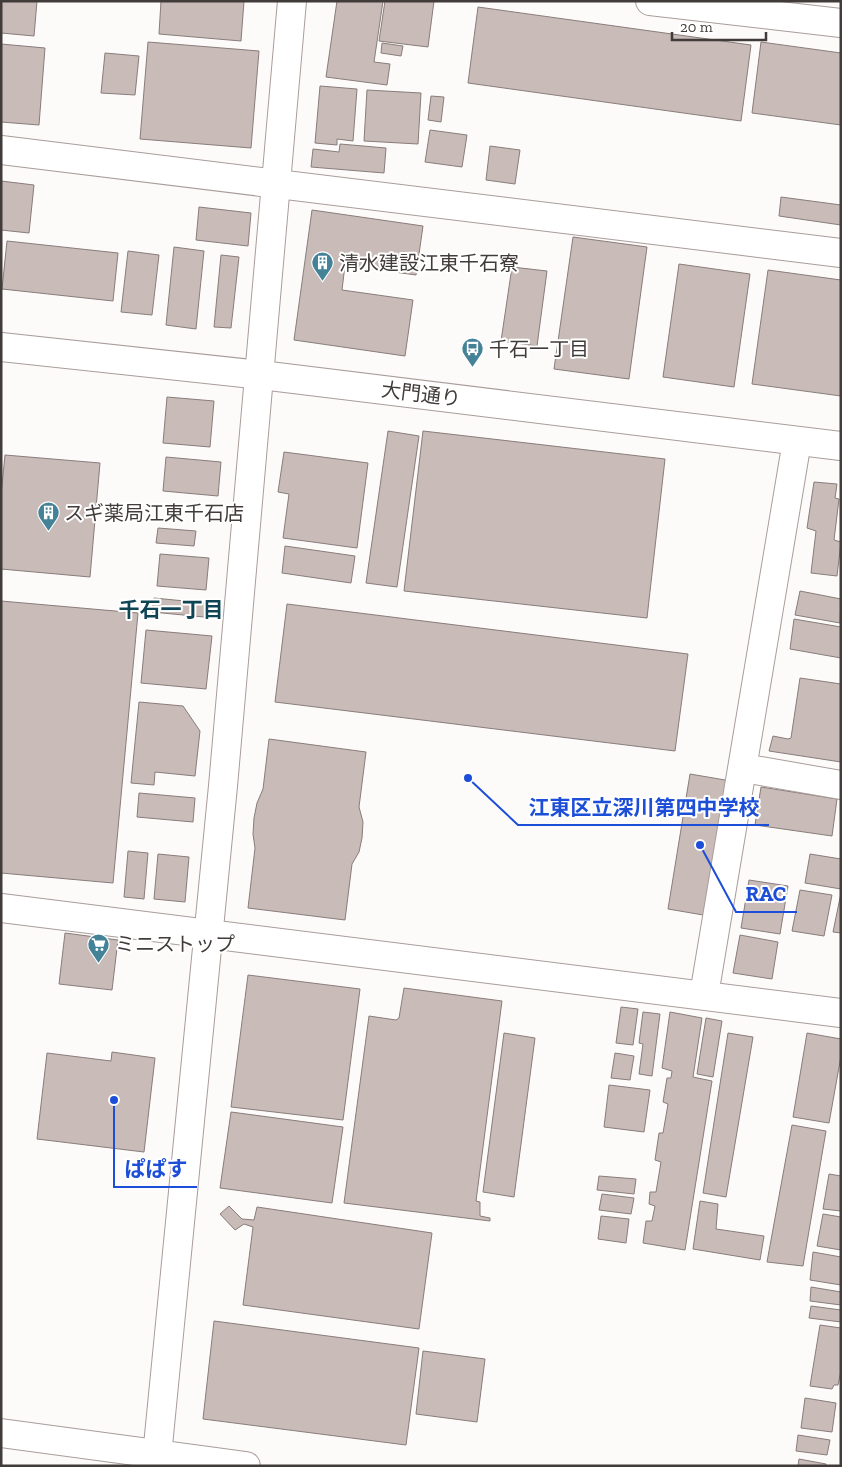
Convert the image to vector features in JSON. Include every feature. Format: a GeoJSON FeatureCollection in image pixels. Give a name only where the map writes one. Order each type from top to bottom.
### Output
{"type":"FeatureCollection","features":[{"type":"Feature","properties":{"kind":"street"},"geometry":{"type":"LineString","coordinates":[[157,1460],[209,934],[261,374],[292,1]]}},
{"type":"Feature","properties":{"kind":"street"},"geometry":{"type":"LineString","coordinates":[[650,1],[841,23]]}},
{"type":"Feature","properties":{"kind":"street"},"geometry":{"type":"LineString","coordinates":[[1,150],[841,253]]}},
{"type":"Feature","properties":{"kind":"street","name":"大門通り"},"geometry":{"type":"LineString","coordinates":[[1,347],[261,374],[841,446]]}},
{"type":"Feature","properties":{"kind":"street"},"geometry":{"type":"LineString","coordinates":[[704,995],[797,441]]}},
{"type":"Feature","properties":{"kind":"street"},"geometry":{"type":"LineString","coordinates":[[743,768],[841,785]]}},
{"type":"Feature","properties":{"kind":"street"},"geometry":{"type":"LineString","coordinates":[[1,908],[841,1013]]}},
{"type":"Feature","properties":{"kind":"street"},"geometry":{"type":"LineString","coordinates":[[1,1433],[157,1460],[246,1466]]}},
{"type":"Feature","properties":{"kind":"building"},"geometry":{"type":"Polygon","coordinates":[[[1,1],[37,1],[34,36],[1,33],[1,1]]]}},
{"type":"Feature","properties":{"kind":"building"},"geometry":{"type":"Polygon","coordinates":[[[161,1],[244,1],[241,41],[159,34],[161,1]]]}},
{"type":"Feature","properties":{"kind":"building"},"geometry":{"type":"Polygon","coordinates":[[[337,1],[383,1],[374,62],[390,64],[387,85],[326,77],[337,1]]]}},
{"type":"Feature","properties":{"kind":"building"},"geometry":{"type":"Polygon","coordinates":[[[385,1],[434,1],[428,47],[379,41],[385,1]]]}},
{"type":"Feature","properties":{"kind":"building"},"geometry":{"type":"Polygon","coordinates":[[[478,7],[751,45],[741,121],[468,83],[478,7]]]}},
{"type":"Feature","properties":{"kind":"building"},"geometry":{"type":"Polygon","coordinates":[[[148,42],[259,51],[251,148],[140,139],[148,42]]]}},
{"type":"Feature","properties":{"kind":"building"},"geometry":{"type":"Polygon","coordinates":[[[761,42],[841,53],[841,125],[752,113],[761,42]]]}},
{"type":"Feature","properties":{"kind":"building"},"geometry":{"type":"Polygon","coordinates":[[[382,43],[403,46],[401,56],[381,53],[382,43]]]}},
{"type":"Feature","properties":{"kind":"building"},"geometry":{"type":"Polygon","coordinates":[[[1,44],[45,48],[39,125],[1,122],[1,44]]]}},
{"type":"Feature","properties":{"kind":"building"},"geometry":{"type":"Polygon","coordinates":[[[105,53],[139,56],[135,95],[101,93],[105,53]]]}},
{"type":"Feature","properties":{"kind":"building"},"geometry":{"type":"Polygon","coordinates":[[[320,86],[357,89],[353,141],[337,139],[337,145],[315,143],[320,86]]]}},
{"type":"Feature","properties":{"kind":"building"},"geometry":{"type":"Polygon","coordinates":[[[367,90],[421,93],[418,144],[364,141],[367,90]]]}},
{"type":"Feature","properties":{"kind":"building"},"geometry":{"type":"Polygon","coordinates":[[[431,96],[444,97],[441,122],[428,120],[431,96]]]}},
{"type":"Feature","properties":{"kind":"building"},"geometry":{"type":"Polygon","coordinates":[[[430,130],[467,135],[462,167],[425,162],[430,130]]]}},
{"type":"Feature","properties":{"kind":"building"},"geometry":{"type":"Polygon","coordinates":[[[340,144],[386,148],[384,173],[311,167],[313,149],[339,152],[340,144]]]}},
{"type":"Feature","properties":{"kind":"building"},"geometry":{"type":"Polygon","coordinates":[[[490,146],[520,150],[515,184],[486,180],[490,146]]]}},
{"type":"Feature","properties":{"kind":"building"},"geometry":{"type":"Polygon","coordinates":[[[1,181],[34,185],[29,233],[1,230],[1,181]]]}},
{"type":"Feature","properties":{"kind":"building"},"geometry":{"type":"Polygon","coordinates":[[[781,197],[841,205],[841,225],[779,216],[781,197]]]}},
{"type":"Feature","properties":{"kind":"building"},"geometry":{"type":"Polygon","coordinates":[[[199,207],[251,213],[248,246],[196,240],[199,207]]]}},
{"type":"Feature","properties":{"kind":"building","name":"清水建設江東千石寮"},"geometry":{"type":"Polygon","coordinates":[[[312,210],[423,226],[416,275],[345,265],[342,290],[413,300],[405,356],[294,340],[312,210]]]}},
{"type":"Feature","properties":{"kind":"building"},"geometry":{"type":"Polygon","coordinates":[[[573,237],[647,247],[629,379],[554,369],[573,237]]]}},
{"type":"Feature","properties":{"kind":"building"},"geometry":{"type":"Polygon","coordinates":[[[7,241],[118,253],[113,301],[2,289],[7,241]]]}},
{"type":"Feature","properties":{"kind":"building"},"geometry":{"type":"Polygon","coordinates":[[[174,247],[204,251],[196,329],[166,325],[174,247]]]}},
{"type":"Feature","properties":{"kind":"building"},"geometry":{"type":"Polygon","coordinates":[[[128,251],[159,255],[152,315],[121,312],[128,251]]]}},
{"type":"Feature","properties":{"kind":"building"},"geometry":{"type":"Polygon","coordinates":[[[221,255],[239,257],[231,328],[214,327],[221,255]]]}},
{"type":"Feature","properties":{"kind":"building"},"geometry":{"type":"Polygon","coordinates":[[[679,264],[750,274],[734,387],[663,377],[679,264]]]}},
{"type":"Feature","properties":{"kind":"building"},"geometry":{"type":"Polygon","coordinates":[[[512,267],[547,271],[537,346],[501,341],[512,267]]]}},
{"type":"Feature","properties":{"kind":"building"},"geometry":{"type":"Polygon","coordinates":[[[768,270],[841,280],[841,396],[752,384],[768,270]]]}},
{"type":"Feature","properties":{"kind":"building"},"geometry":{"type":"Polygon","coordinates":[[[167,397],[214,401],[210,447],[163,443],[167,397]]]}},
{"type":"Feature","properties":{"kind":"building"},"geometry":{"type":"Polygon","coordinates":[[[388,431],[419,436],[397,587],[366,583],[388,431]]]}},
{"type":"Feature","properties":{"kind":"building"},"geometry":{"type":"Polygon","coordinates":[[[423,431],[665,459],[647,618],[404,591],[423,431]]]}},
{"type":"Feature","properties":{"kind":"building"},"geometry":{"type":"Polygon","coordinates":[[[284,452],[368,463],[357,548],[283,538],[289,494],[278,492],[284,452]]]}},
{"type":"Feature","properties":{"kind":"building","name":"スギ薬局江東千石店"},"geometry":{"type":"Polygon","coordinates":[[[5,455],[100,463],[90,577],[1,569],[1,495],[5,455]]]}},
{"type":"Feature","properties":{"kind":"building"},"geometry":{"type":"Polygon","coordinates":[[[166,457],[221,462],[218,496],[163,491],[166,457]]]}},
{"type":"Feature","properties":{"kind":"building"},"geometry":{"type":"Polygon","coordinates":[[[814,482],[837,484],[835,498],[839,499],[834,540],[841,542],[837,576],[811,573],[816,531],[807,528],[814,482]]]}},
{"type":"Feature","properties":{"kind":"building"},"geometry":{"type":"Polygon","coordinates":[[[158,528],[196,531],[194,546],[156,543],[158,528]]]}},
{"type":"Feature","properties":{"kind":"building"},"geometry":{"type":"Polygon","coordinates":[[[285,546],[355,556],[351,583],[282,573],[285,546]]]}},
{"type":"Feature","properties":{"kind":"building"},"geometry":{"type":"Polygon","coordinates":[[[160,554],[209,558],[206,590],[157,586],[160,554]]]}},
{"type":"Feature","properties":{"kind":"building"},"geometry":{"type":"Polygon","coordinates":[[[800,591],[841,599],[840,623],[795,615],[800,591]]]}},
{"type":"Feature","properties":{"kind":"building"},"geometry":{"type":"Polygon","coordinates":[[[154,598],[205,603],[204,617],[152,612],[154,598]]]}},
{"type":"Feature","properties":{"kind":"building"},"geometry":{"type":"Polygon","coordinates":[[[1,601],[138,613],[113,883],[1,873],[1,601]]]}},
{"type":"Feature","properties":{"kind":"building"},"geometry":{"type":"Polygon","coordinates":[[[287,604],[688,654],[675,751],[275,702],[287,604]]]}},
{"type":"Feature","properties":{"kind":"building"},"geometry":{"type":"Polygon","coordinates":[[[794,619],[841,627],[841,658],[790,649],[794,619]]]}},
{"type":"Feature","properties":{"kind":"building"},"geometry":{"type":"Polygon","coordinates":[[[146,630],[212,636],[206,689],[141,683],[146,630]]]}},
{"type":"Feature","properties":{"kind":"building"},"geometry":{"type":"Polygon","coordinates":[[[800,678],[841,684],[841,762],[769,751],[773,736],[791,738],[800,678]]]}},
{"type":"Feature","properties":{"kind":"building"},"geometry":{"type":"Polygon","coordinates":[[[139,702],[183,706],[200,731],[195,776],[155,772],[154,785],[131,783],[139,702]]]}},
{"type":"Feature","properties":{"kind":"building"},"geometry":{"type":"Polygon","coordinates":[[[269,739],[366,752],[359,807],[363,822],[362,838],[359,852],[352,864],[345,920],[248,908],[255,848],[253,834],[254,818],[257,803],[263,789],[269,739]]]}},
{"type":"Feature","properties":{"kind":"building"},"geometry":{"type":"Polygon","coordinates":[[[690,774],[731,781],[709,916],[668,909],[690,774]]]}},
{"type":"Feature","properties":{"kind":"building"},"geometry":{"type":"Polygon","coordinates":[[[761,787],[837,799],[832,836],[755,825],[761,787]]]}},
{"type":"Feature","properties":{"kind":"building"},"geometry":{"type":"Polygon","coordinates":[[[139,793],[195,798],[193,822],[137,817],[139,793]]]}},
{"type":"Feature","properties":{"kind":"building"},"geometry":{"type":"Polygon","coordinates":[[[128,851],[148,853],[144,899],[124,897],[128,851]]]}},
{"type":"Feature","properties":{"kind":"building"},"geometry":{"type":"Polygon","coordinates":[[[158,854],[189,857],[185,902],[154,899],[158,854]]]}},
{"type":"Feature","properties":{"kind":"building"},"geometry":{"type":"Polygon","coordinates":[[[810,854],[841,859],[841,889],[805,883],[810,854]]]}},
{"type":"Feature","properties":{"kind":"building"},"geometry":{"type":"Polygon","coordinates":[[[749,880],[788,886],[780,934],[741,928],[749,880]]]}},
{"type":"Feature","properties":{"kind":"building"},"geometry":{"type":"Polygon","coordinates":[[[800,890],[832,895],[824,936],[792,931],[800,890]]]}},
{"type":"Feature","properties":{"kind":"building"},"geometry":{"type":"Polygon","coordinates":[[[841,893],[841,933],[833,932],[841,893]]]}},
{"type":"Feature","properties":{"kind":"building"},"geometry":{"type":"Polygon","coordinates":[[[65,933],[118,940],[112,990],[59,984],[65,933]]]}},
{"type":"Feature","properties":{"kind":"building"},"geometry":{"type":"Polygon","coordinates":[[[740,935],[778,942],[772,979],[733,973],[740,935]]]}},
{"type":"Feature","properties":{"kind":"building"},"geometry":{"type":"Polygon","coordinates":[[[248,975],[360,989],[343,1120],[231,1107],[248,975]]]}},
{"type":"Feature","properties":{"kind":"building"},"geometry":{"type":"Polygon","coordinates":[[[404,988],[502,1001],[476,1201],[480,1202],[480,1216],[490,1218],[490,1221],[344,1203],[369,1016],[396,1020],[399,1018],[404,988]]]}},
{"type":"Feature","properties":{"kind":"building"},"geometry":{"type":"Polygon","coordinates":[[[621,1007],[638,1009],[633,1045],[616,1043],[621,1007]]]}},
{"type":"Feature","properties":{"kind":"building"},"geometry":{"type":"Polygon","coordinates":[[[643,1012],[660,1014],[652,1076],[639,1074],[643,1044],[639,1043],[643,1012]]]}},
{"type":"Feature","properties":{"kind":"building"},"geometry":{"type":"Polygon","coordinates":[[[670,1012],[702,1018],[693,1077],[712,1081],[685,1250],[643,1243],[646,1221],[652,1221],[655,1206],[649,1204],[650,1192],[656,1192],[661,1162],[655,1160],[659,1133],[663,1133],[668,1104],[663,1102],[667,1078],[671,1078],[672,1071],[662,1068],[670,1012]]]}},
{"type":"Feature","properties":{"kind":"building"},"geometry":{"type":"Polygon","coordinates":[[[706,1018],[722,1021],[713,1077],[697,1074],[706,1018]]]}},
{"type":"Feature","properties":{"kind":"building"},"geometry":{"type":"Polygon","coordinates":[[[504,1033],[535,1038],[514,1197],[483,1192],[504,1033]]]}},
{"type":"Feature","properties":{"kind":"building"},"geometry":{"type":"Polygon","coordinates":[[[728,1033],[753,1037],[726,1197],[703,1193],[728,1033]]]}},
{"type":"Feature","properties":{"kind":"building"},"geometry":{"type":"Polygon","coordinates":[[[807,1033],[841,1039],[841,1056],[829,1123],[793,1117],[807,1033]]]}},
{"type":"Feature","properties":{"kind":"building"},"geometry":{"type":"Polygon","coordinates":[[[112,1052],[155,1058],[144,1152],[37,1139],[47,1053],[111,1061],[112,1052]]]}},
{"type":"Feature","properties":{"kind":"building"},"geometry":{"type":"Polygon","coordinates":[[[615,1053],[634,1056],[630,1080],[611,1078],[615,1053]]]}},
{"type":"Feature","properties":{"kind":"building"},"geometry":{"type":"Polygon","coordinates":[[[609,1085],[650,1090],[644,1132],[604,1127],[609,1085]]]}},
{"type":"Feature","properties":{"kind":"building"},"geometry":{"type":"Polygon","coordinates":[[[231,1112],[343,1127],[332,1203],[220,1188],[231,1112]]]}},
{"type":"Feature","properties":{"kind":"building"},"geometry":{"type":"Polygon","coordinates":[[[792,1125],[826,1131],[803,1266],[767,1262],[792,1125]]]}},
{"type":"Feature","properties":{"kind":"building"},"geometry":{"type":"Polygon","coordinates":[[[829,1174],[841,1176],[841,1211],[823,1209],[829,1174]]]}},
{"type":"Feature","properties":{"kind":"building"},"geometry":{"type":"Polygon","coordinates":[[[599,1176],[636,1179],[634,1194],[597,1190],[599,1176]]]}},
{"type":"Feature","properties":{"kind":"building"},"geometry":{"type":"Polygon","coordinates":[[[602,1194],[634,1198],[631,1214],[599,1210],[602,1194]]]}},
{"type":"Feature","properties":{"kind":"building"},"geometry":{"type":"Polygon","coordinates":[[[700,1201],[718,1204],[716,1229],[764,1236],[760,1260],[693,1249],[700,1201]]]}},
{"type":"Feature","properties":{"kind":"building"},"geometry":{"type":"Polygon","coordinates":[[[229,1206],[242,1219],[254,1220],[257,1207],[432,1233],[419,1329],[243,1305],[253,1227],[244,1224],[235,1230],[220,1214],[229,1206]]]}},
{"type":"Feature","properties":{"kind":"building"},"geometry":{"type":"Polygon","coordinates":[[[823,1214],[841,1217],[841,1250],[817,1246],[823,1214]]]}},
{"type":"Feature","properties":{"kind":"building"},"geometry":{"type":"Polygon","coordinates":[[[601,1216],[629,1219],[626,1243],[598,1239],[601,1216]]]}},
{"type":"Feature","properties":{"kind":"building"},"geometry":{"type":"Polygon","coordinates":[[[813,1252],[841,1257],[841,1285],[810,1280],[813,1252]]]}},
{"type":"Feature","properties":{"kind":"building"},"geometry":{"type":"Polygon","coordinates":[[[811,1287],[841,1292],[841,1305],[810,1301],[811,1287]]]}},
{"type":"Feature","properties":{"kind":"building"},"geometry":{"type":"Polygon","coordinates":[[[811,1306],[841,1310],[841,1322],[809,1318],[811,1306]]]}},
{"type":"Feature","properties":{"kind":"building"},"geometry":{"type":"Polygon","coordinates":[[[214,1321],[419,1348],[406,1445],[203,1419],[214,1321]]]}},
{"type":"Feature","properties":{"kind":"building"},"geometry":{"type":"Polygon","coordinates":[[[820,1325],[841,1328],[841,1371],[838,1385],[834,1385],[832,1389],[810,1386],[820,1325]]]}},
{"type":"Feature","properties":{"kind":"building"},"geometry":{"type":"Polygon","coordinates":[[[423,1351],[485,1359],[477,1422],[416,1414],[423,1351]]]}},
{"type":"Feature","properties":{"kind":"building"},"geometry":{"type":"Polygon","coordinates":[[[805,1398],[836,1403],[832,1432],[801,1428],[805,1398]]]}},
{"type":"Feature","properties":{"kind":"building"},"geometry":{"type":"Polygon","coordinates":[[[798,1435],[830,1440],[827,1455],[796,1451],[798,1435]]]}},
{"type":"Feature","properties":{"kind":"building"},"geometry":{"type":"Polygon","coordinates":[[[799,1459],[826,1464],[826,1466],[798,1466],[799,1459]]]}},
{"type":"Feature","properties":{"kind":"place","name":"清水建設江東千石寮"},"geometry":{"type":"Point","coordinates":[323,282]}},
{"type":"Feature","properties":{"kind":"place","name":"千石一丁目"},"geometry":{"type":"Point","coordinates":[473,368]}},
{"type":"Feature","properties":{"kind":"place","name":"スギ薬局江東千石店"},"geometry":{"type":"Point","coordinates":[48,532]}},
{"type":"Feature","properties":{"kind":"place","name":"江東区立深川第四中学校"},"geometry":{"type":"Point","coordinates":[468,778]}},
{"type":"Feature","properties":{"kind":"place","name":"RAC"},"geometry":{"type":"Point","coordinates":[700,845]}},
{"type":"Feature","properties":{"kind":"place","name":"ミニストップ"},"geometry":{"type":"Point","coordinates":[99,963]}},
{"type":"Feature","properties":{"kind":"place","name":"ぱぱす"},"geometry":{"type":"Point","coordinates":[114,1100]}},
{"type":"Feature","properties":{"kind":"district","name":"千石一丁目"},"geometry":{"type":"Point","coordinates":[171,610]}}]}
